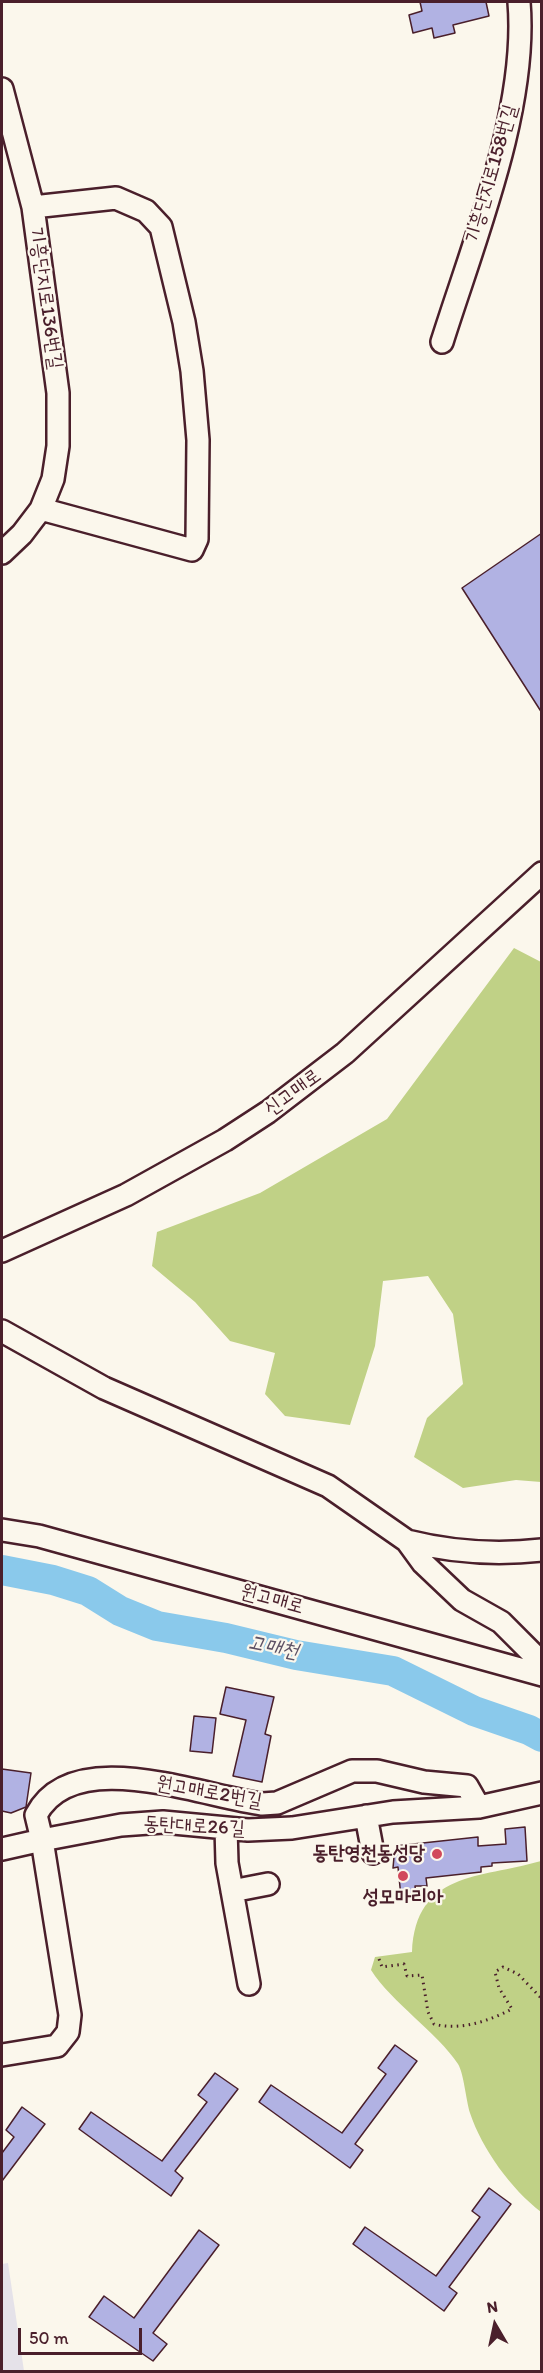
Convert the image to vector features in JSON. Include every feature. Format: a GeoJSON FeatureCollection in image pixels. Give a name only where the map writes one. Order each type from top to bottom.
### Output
{"type":"FeatureCollection","features":[{"type":"Feature","properties":{"kind":"street","name":"기흥단지로158번길"},"geometry":{"type":"LineString","coordinates":[[442,342],[495,171],[514,93],[523,2]]}},
{"type":"Feature","properties":{"kind":"street","name":"기흥단지로136번길"},"geometry":{"type":"LineString","coordinates":[[2,88],[10,157],[33,207],[58,393],[58,446],[53,479],[41,509],[22,534],[2,554]]}},
{"type":"Feature","properties":{"kind":"street"},"geometry":{"type":"LineString","coordinates":[[33,207],[116,198],[146,211],[161,227],[184,322],[192,371],[198,440],[197,539],[192,550],[41,509]]}},
{"type":"Feature","properties":{"kind":"street","name":"신고매로"},"geometry":{"type":"LineString","coordinates":[[2,1251],[126,1195],[225,1140],[276,1106],[345,1053],[542,873]]}},
{"type":"Feature","properties":{"kind":"street"},"geometry":{"type":"LineString","coordinates":[[2,1331],[104,1388],[328,1486],[407,1541],[423,1563],[462,1600],[501,1622],[542,1663]]}},
{"type":"Feature","properties":{"kind":"street","name":"원고매로"},"geometry":{"type":"LineString","coordinates":[[2,1530],[62,1542],[542,1675]]}},
{"type":"Feature","properties":{"kind":"street"},"geometry":{"type":"LineString","coordinates":[[407,1541],[439,1549],[522,1552],[542,1550]]}},
{"type":"Feature","properties":{"kind":"street","name":"원고매로2번길"},"geometry":{"type":"LineString","coordinates":[[42,1840],[36,1815],[42,1804],[61,1789],[93,1778],[119,1776],[262,1804],[277,1803],[352,1771],[377,1771],[424,1782],[467,1786],[479,1807]]}},
{"type":"Feature","properties":{"kind":"street","name":"동탄대로26길"},"geometry":{"type":"LineString","coordinates":[[42,1840],[121,1825],[163,1822],[248,1830],[292,1828],[366,1816],[479,1807],[542,1793]]}},
{"type":"Feature","properties":{"kind":"street"},"geometry":{"type":"LineString","coordinates":[[366,1816],[373,1853]]}},
{"type":"Feature","properties":{"kind":"street"},"geometry":{"type":"LineString","coordinates":[[226,1828],[232,1891],[249,1984]]}},
{"type":"Feature","properties":{"kind":"street"},"geometry":{"type":"LineString","coordinates":[[2,1849],[42,1840],[70,2015],[68,2032],[57,2046],[2,2055]]}},
{"type":"Feature","properties":{"kind":"street"},"geometry":{"type":"LineString","coordinates":[[232,1891],[267,1884]]}},
{"type":"Feature","properties":{"kind":"path"},"geometry":{"type":"LineString","coordinates":[[379,1959],[382,1968],[404,1964],[407,1976],[422,1975],[428,2012],[434,2024],[449,2028],[493,2019],[512,2009],[499,1988],[495,1972],[503,1967],[518,1974],[542,1999]]}},
{"type":"Feature","properties":{"kind":"shaded area"},"geometry":{"type":"Polygon","coordinates":[[[8,2263],[24,2371],[2,2371],[2,2264],[8,2263]]]}},
{"type":"Feature","properties":{"kind":"green space"},"geometry":{"type":"Polygon","coordinates":[[[514,948],[541,962],[541,1482],[516,1480],[463,1488],[414,1457],[427,1418],[463,1384],[453,1314],[428,1276],[383,1281],[375,1346],[350,1425],[285,1416],[265,1394],[275,1353],[230,1341],[195,1302],[152,1266],[157,1232],[260,1193],[387,1119],[514,948]]]}},
{"type":"Feature","properties":{"kind":"green space"},"geometry":{"type":"Polygon","coordinates":[[[542,1861],[541,2212],[509,2180],[482,2140],[470,2113],[458,2064],[438,2040],[390,1994],[371,1970],[375,1957],[412,1952],[416,1926],[425,1906],[438,1892],[474,1876],[542,1861]]]}},
{"type":"Feature","properties":{"kind":"building"},"geometry":{"type":"Polygon","coordinates":[[[420,2],[486,2],[489,16],[453,25],[455,33],[434,38],[432,28],[413,33],[409,15],[422,11],[420,2]]]}},
{"type":"Feature","properties":{"kind":"building"},"geometry":{"type":"Polygon","coordinates":[[[542,533],[542,713],[462,588],[542,533]]]}},
{"type":"Feature","properties":{"kind":"building"},"geometry":{"type":"Polygon","coordinates":[[[226,1687],[274,1697],[265,1734],[271,1736],[262,1782],[233,1776],[246,1720],[220,1714],[226,1687]]]}},
{"type":"Feature","properties":{"kind":"building"},"geometry":{"type":"Polygon","coordinates":[[[194,1716],[216,1718],[212,1753],[190,1751],[194,1716]]]}},
{"type":"Feature","properties":{"kind":"building"},"geometry":{"type":"Polygon","coordinates":[[[2,1769],[31,1773],[26,1807],[11,1813],[2,1811],[2,1769]]]}},
{"type":"Feature","properties":{"kind":"building"},"geometry":{"type":"Polygon","coordinates":[[[525,1827],[527,1861],[492,1863],[492,1866],[481,1867],[481,1872],[426,1878],[427,1886],[415,1886],[416,1896],[401,1897],[398,1867],[393,1868],[395,1846],[478,1837],[478,1846],[506,1844],[505,1829],[525,1827]]]}},
{"type":"Feature","properties":{"kind":"building"},"geometry":{"type":"Polygon","coordinates":[[[395,2045],[417,2061],[355,2144],[363,2150],[350,2168],[259,2102],[271,2085],[342,2133],[386,2074],[378,2068],[395,2045]]]}},
{"type":"Feature","properties":{"kind":"building"},"geometry":{"type":"Polygon","coordinates":[[[215,2073],[238,2089],[175,2171],[183,2178],[171,2196],[79,2129],[91,2112],[162,2161],[207,2102],[198,2095],[215,2073]]]}},
{"type":"Feature","properties":{"kind":"building"},"geometry":{"type":"Polygon","coordinates":[[[22,2107],[45,2124],[2,2181],[2,2153],[14,2137],[6,2130],[22,2107]]]}},
{"type":"Feature","properties":{"kind":"building"},"geometry":{"type":"Polygon","coordinates":[[[489,2188],[511,2204],[449,2287],[457,2293],[444,2311],[353,2244],[365,2227],[436,2276],[480,2217],[472,2211],[489,2188]]]}},
{"type":"Feature","properties":{"kind":"building"},"geometry":{"type":"Polygon","coordinates":[[[199,2230],[219,2245],[153,2333],[167,2344],[153,2361],[89,2317],[104,2296],[134,2318],[199,2230]]]}},
{"type":"Feature","properties":{"kind":"waterway","name":"고매천"},"geometry":{"type":"LineString","coordinates":[[2,1570],[53,1580],[88,1591],[120,1611],[157,1626],[226,1638],[296,1655],[393,1671],[474,1711],[529,1730],[542,1737]]}},
{"type":"Feature","properties":{"kind":"place","name":"동탄영천동성당"},"geometry":{"type":"Point","coordinates":[437,1854]}},
{"type":"Feature","properties":{"kind":"place","name":"성모마리아"},"geometry":{"type":"Point","coordinates":[403,1876]}}]}
